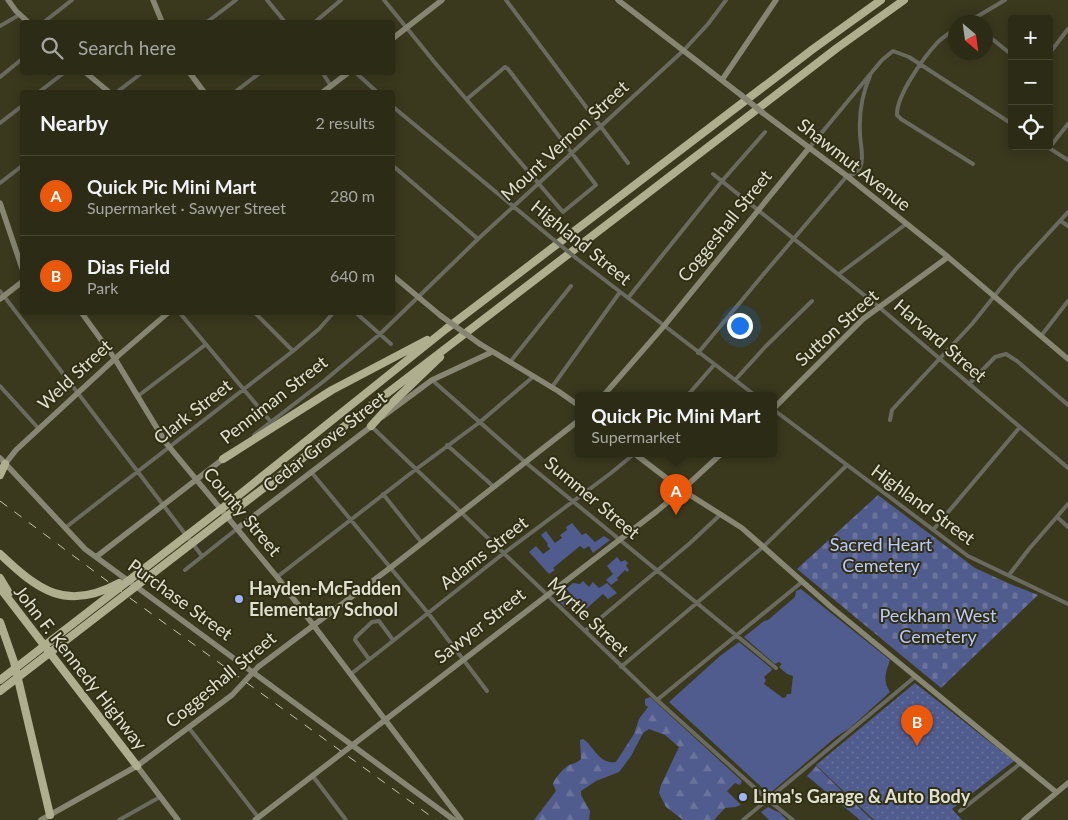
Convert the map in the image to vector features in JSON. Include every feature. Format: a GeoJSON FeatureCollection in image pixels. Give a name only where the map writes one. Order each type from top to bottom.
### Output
{"type":"FeatureCollection","features":[{"type":"Feature","properties":{"kind":"highway"},"geometry":{"type":"LineString","coordinates":[[0,680],[229,503],[446,329],[813,48],[881,0]]}},
{"type":"Feature","properties":{"kind":"highway"},"geometry":{"type":"LineString","coordinates":[[0,691],[817,63],[904,0]]}},
{"type":"Feature","properties":{"kind":"highway"},"geometry":{"type":"LineString","coordinates":[[224,459],[326,394],[446,329]]}},
{"type":"Feature","properties":{"kind":"highway"},"geometry":{"type":"LineString","coordinates":[[371,426],[459,338]]}},
{"type":"Feature","properties":{"kind":"highway"},"geometry":{"type":"LineString","coordinates":[[0,476],[3,461]]}},
{"type":"Feature","properties":{"kind":"highway"},"geometry":{"type":"LineString","coordinates":[[0,554],[36,585],[50,592],[70,596],[87,595],[105,590],[151,564]]}},
{"type":"Feature","properties":{"kind":"highway"},"geometry":{"type":"LineString","coordinates":[[0,578],[28,625]]}},
{"type":"Feature","properties":{"kind":"highway","name":"John F. Kennedy Highway"},"geometry":{"type":"LineString","coordinates":[[0,588],[137,766]]}},
{"type":"Feature","properties":{"kind":"highway","name":"John F. Kennedy Highway"},"geometry":{"type":"LineString","coordinates":[[0,622],[14,662],[50,817]]}},
{"type":"Feature","properties":{"kind":"main road"},"geometry":{"type":"LineString","coordinates":[[8,0],[26,20]]}},
{"type":"Feature","properties":{"kind":"main road"},"geometry":{"type":"LineString","coordinates":[[153,0],[161,20]]}},
{"type":"Feature","properties":{"kind":"main road"},"geometry":{"type":"LineString","coordinates":[[395,37],[442,0]]}},
{"type":"Feature","properties":{"kind":"main road","name":"Shawmut Avenue"},"geometry":{"type":"LineString","coordinates":[[618,0],[847,176],[948,257],[1068,359]]}},
{"type":"Feature","properties":{"kind":"main road"},"geometry":{"type":"LineString","coordinates":[[722,80],[776,0]]}},
{"type":"Feature","properties":{"kind":"main road"},"geometry":{"type":"LineString","coordinates":[[89,75],[107,90]]}},
{"type":"Feature","properties":{"kind":"main road"},"geometry":{"type":"LineString","coordinates":[[191,75],[202,90]]}},
{"type":"Feature","properties":{"kind":"main road"},"geometry":{"type":"LineString","coordinates":[[326,90],[344,75]]}},
{"type":"Feature","properties":{"kind":"main road","name":"Coggeshall Street"},"geometry":{"type":"LineString","coordinates":[[606,392],[664,326],[809,148]]}},
{"type":"Feature","properties":{"kind":"main road"},"geometry":{"type":"LineString","coordinates":[[0,204],[20,262]]}},
{"type":"Feature","properties":{"kind":"main road","name":"Sutton Street"},"geometry":{"type":"LineString","coordinates":[[777,406],[863,319],[948,257]]}},
{"type":"Feature","properties":{"kind":"main road"},"geometry":{"type":"LineString","coordinates":[[395,277],[441,316],[480,344],[575,403]]}},
{"type":"Feature","properties":{"kind":"main road"},"geometry":{"type":"LineString","coordinates":[[1,295],[20,283]]}},
{"type":"Feature","properties":{"kind":"main road","name":"County Street"},"geometry":{"type":"LineString","coordinates":[[85,315],[115,359],[169,448],[238,528],[277,577],[461,820]]}},
{"type":"Feature","properties":{"kind":"main road","name":"Weld Street"},"geometry":{"type":"LineString","coordinates":[[3,461],[166,315]]}},
{"type":"Feature","properties":{"kind":"main road","name":"Cedar Grove Street"},"geometry":{"type":"LineString","coordinates":[[238,528],[432,380],[492,352]]}},
{"type":"Feature","properties":{"kind":"main road","name":"Coggeshall Street"},"geometry":{"type":"LineString","coordinates":[[41,820],[50,817],[137,766],[189,728],[235,692],[252,672],[575,424]]}},
{"type":"Feature","properties":{"kind":"main road"},"geometry":{"type":"LineString","coordinates":[[638,457],[708,508],[742,528],[802,582],[1056,792]]}},
{"type":"Feature","properties":{"kind":"main road","name":"Sawyer Street"},"geometry":{"type":"LineString","coordinates":[[256,819],[351,744],[619,540],[682,490],[719,457]]}},
{"type":"Feature","properties":{"kind":"main road","name":"Penniman Street"},"geometry":{"type":"LineString","coordinates":[[96,557],[224,459]]}},
{"type":"Feature","properties":{"kind":"main road","name":"Purchase Street"},"geometry":{"type":"LineString","coordinates":[[3,461],[82,548],[454,820]]}},
{"type":"Feature","properties":{"kind":"main road"},"geometry":{"type":"LineString","coordinates":[[137,766],[178,820]]}},
{"type":"Feature","properties":{"kind":"main road"},"geometry":{"type":"LineString","coordinates":[[1024,820],[1068,783]]}},
{"type":"Feature","properties":{"kind":"main road"},"geometry":{"type":"LineString","coordinates":[[434,806],[444,797]]}},
{"type":"Feature","properties":{"kind":"street"},"geometry":{"type":"LineString","coordinates":[[47,20],[72,0]]}},
{"type":"Feature","properties":{"kind":"street"},"geometry":{"type":"LineString","coordinates":[[210,20],[236,0]]}},
{"type":"Feature","properties":{"kind":"street"},"geometry":{"type":"LineString","coordinates":[[267,0],[283,20]]}},
{"type":"Feature","properties":{"kind":"street"},"geometry":{"type":"LineString","coordinates":[[317,20],[341,0]]}},
{"type":"Feature","properties":{"kind":"street"},"geometry":{"type":"LineString","coordinates":[[384,0],[406,28],[563,212],[596,185],[573,152],[508,69],[505,67],[467,99]]}},
{"type":"Feature","properties":{"kind":"street"},"geometry":{"type":"LineString","coordinates":[[506,0],[628,163]]}},
{"type":"Feature","properties":{"kind":"street"},"geometry":{"type":"LineString","coordinates":[[719,0],[724,2]]}},
{"type":"Feature","properties":{"kind":"street"},"geometry":{"type":"LineString","coordinates":[[981,15],[1005,0]]}},
{"type":"Feature","properties":{"kind":"street","name":"Mount Vernon Street"},"geometry":{"type":"LineString","coordinates":[[419,297],[684,50],[708,24],[724,2]]}},
{"type":"Feature","properties":{"kind":"street"},"geometry":{"type":"LineString","coordinates":[[0,26],[20,15]]}},
{"type":"Feature","properties":{"kind":"street"},"geometry":{"type":"LineString","coordinates":[[1053,49],[1068,29]]}},
{"type":"Feature","properties":{"kind":"street"},"geometry":{"type":"LineString","coordinates":[[948,35],[936,44],[921,65],[902,96],[897,114],[901,119],[974,164]]}},
{"type":"Feature","properties":{"kind":"street"},"geometry":{"type":"LineString","coordinates":[[993,40],[1008,52]]}},
{"type":"Feature","properties":{"kind":"street","name":"Coggeshall Street"},"geometry":{"type":"LineString","coordinates":[[809,148],[883,58],[893,51],[904,54],[921,65]]}},
{"type":"Feature","properties":{"kind":"street"},"geometry":{"type":"LineString","coordinates":[[0,77],[20,62]]}},
{"type":"Feature","properties":{"kind":"street"},"geometry":{"type":"LineString","coordinates":[[921,65],[1008,121]]}},
{"type":"Feature","properties":{"kind":"street"},"geometry":{"type":"LineString","coordinates":[[42,90],[61,75]]}},
{"type":"Feature","properties":{"kind":"street"},"geometry":{"type":"LineString","coordinates":[[120,90],[139,75]]}},
{"type":"Feature","properties":{"kind":"street"},"geometry":{"type":"LineString","coordinates":[[237,90],[257,75]]}},
{"type":"Feature","properties":{"kind":"street"},"geometry":{"type":"LineString","coordinates":[[324,75],[331,86]]}},
{"type":"Feature","properties":{"kind":"street"},"geometry":{"type":"LineString","coordinates":[[358,75],[375,90]]}},
{"type":"Feature","properties":{"kind":"street"},"geometry":{"type":"LineString","coordinates":[[698,353],[847,176],[855,175],[861,164],[860,117],[864,92],[870,76]]}},
{"type":"Feature","properties":{"kind":"street"},"geometry":{"type":"LineString","coordinates":[[0,124],[20,108]]}},
{"type":"Feature","properties":{"kind":"street","name":"Highland Street"},"geometry":{"type":"LineString","coordinates":[[395,108],[576,258],[751,392]]}},
{"type":"Feature","properties":{"kind":"street"},"geometry":{"type":"LineString","coordinates":[[1053,141],[1068,124]]}},
{"type":"Feature","properties":{"kind":"street"},"geometry":{"type":"LineString","coordinates":[[628,298],[722,181],[765,132]]}},
{"type":"Feature","properties":{"kind":"street"},"geometry":{"type":"LineString","coordinates":[[1053,150],[1068,160]]}},
{"type":"Feature","properties":{"kind":"street"},"geometry":{"type":"LineString","coordinates":[[0,183],[20,168]]}},
{"type":"Feature","properties":{"kind":"street"},"geometry":{"type":"LineString","coordinates":[[395,168],[478,240]]}},
{"type":"Feature","properties":{"kind":"street","name":"Harvard Street"},"geometry":{"type":"LineString","coordinates":[[712,174],[879,307],[1068,468]]}},
{"type":"Feature","properties":{"kind":"street"},"geometry":{"type":"LineString","coordinates":[[890,420],[892,410],[996,297],[1016,269],[1068,212]]}},
{"type":"Feature","properties":{"kind":"street"},"geometry":{"type":"LineString","coordinates":[[1061,221],[1068,226]]}},
{"type":"Feature","properties":{"kind":"street"},"geometry":{"type":"LineString","coordinates":[[839,274],[906,224]]}},
{"type":"Feature","properties":{"kind":"street"},"geometry":{"type":"LineString","coordinates":[[510,362],[571,286]]}},
{"type":"Feature","properties":{"kind":"street"},"geometry":{"type":"LineString","coordinates":[[552,387],[620,292]]}},
{"type":"Feature","properties":{"kind":"street"},"geometry":{"type":"LineString","coordinates":[[1,295],[78,392],[202,556]]}},
{"type":"Feature","properties":{"kind":"street","name":"Penniman Street"},"geometry":{"type":"LineString","coordinates":[[224,459],[324,381],[380,334],[419,297]]}},
{"type":"Feature","properties":{"kind":"street"},"geometry":{"type":"LineString","coordinates":[[736,380],[766,346],[812,300]]}},
{"type":"Feature","properties":{"kind":"street"},"geometry":{"type":"LineString","coordinates":[[1042,336],[1068,301]]}},
{"type":"Feature","properties":{"kind":"street"},"geometry":{"type":"LineString","coordinates":[[181,315],[271,422]]}},
{"type":"Feature","properties":{"kind":"street"},"geometry":{"type":"LineString","coordinates":[[257,315],[293,350]]}},
{"type":"Feature","properties":{"kind":"street","name":"Clark Street"},"geometry":{"type":"LineString","coordinates":[[64,528],[243,390],[319,329],[331,315]]}},
{"type":"Feature","properties":{"kind":"street"},"geometry":{"type":"LineString","coordinates":[[358,315],[391,344]]}},
{"type":"Feature","properties":{"kind":"street"},"geometry":{"type":"LineString","coordinates":[[138,396],[205,345]]}},
{"type":"Feature","properties":{"kind":"street"},"geometry":{"type":"LineString","coordinates":[[969,384],[995,357],[1006,354],[1017,361],[1068,405]]}},
{"type":"Feature","properties":{"kind":"street"},"geometry":{"type":"LineString","coordinates":[[690,392],[714,365]]}},
{"type":"Feature","properties":{"kind":"street"},"geometry":{"type":"LineString","coordinates":[[277,577],[350,519],[480,422],[534,376]]}},
{"type":"Feature","properties":{"kind":"street","name":"Summer Street"},"geometry":{"type":"LineString","coordinates":[[432,380],[525,462],[776,668]]}},
{"type":"Feature","properties":{"kind":"street"},"geometry":{"type":"LineString","coordinates":[[0,386],[38,429]]}},
{"type":"Feature","properties":{"kind":"street","name":"Highland Street"},"geometry":{"type":"LineString","coordinates":[[777,411],[846,466],[968,556],[1068,604]]}},
{"type":"Feature","properties":{"kind":"street","name":"Myrtle Street"},"geometry":{"type":"LineString","coordinates":[[371,426],[621,667],[767,799],[793,820]]}},
{"type":"Feature","properties":{"kind":"street"},"geometry":{"type":"LineString","coordinates":[[932,530],[1020,428]]}},
{"type":"Feature","properties":{"kind":"street"},"geometry":{"type":"LineString","coordinates":[[447,445],[494,487]]}},
{"type":"Feature","properties":{"kind":"street","name":"Adams Street"},"geometry":{"type":"LineString","coordinates":[[351,674],[504,553],[630,457]]}},
{"type":"Feature","properties":{"kind":"street"},"geometry":{"type":"LineString","coordinates":[[621,667],[763,547],[846,466]]}},
{"type":"Feature","properties":{"kind":"street"},"geometry":{"type":"LineString","coordinates":[[312,473],[428,613],[487,691]]}},
{"type":"Feature","properties":{"kind":"street"},"geometry":{"type":"LineString","coordinates":[[383,494],[422,543]]}},
{"type":"Feature","properties":{"kind":"street"},"geometry":{"type":"LineString","coordinates":[[1009,576],[1029,549],[1068,504]]}},
{"type":"Feature","properties":{"kind":"street"},"geometry":{"type":"LineString","coordinates":[[585,631],[689,544],[721,514]]}},
{"type":"Feature","properties":{"kind":"street"},"geometry":{"type":"LineString","coordinates":[[1057,517],[1068,527]]}},
{"type":"Feature","properties":{"kind":"street","name":"Cedar Grove Street"},"geometry":{"type":"LineString","coordinates":[[185,570],[238,528]]}},
{"type":"Feature","properties":{"kind":"street"},"geometry":{"type":"LineString","coordinates":[[657,700],[802,582]]}},
{"type":"Feature","properties":{"kind":"street"},"geometry":{"type":"LineString","coordinates":[[369,659],[355,640],[372,622],[379,621],[393,640]]}},
{"type":"Feature","properties":{"kind":"street"},"geometry":{"type":"LineString","coordinates":[[743,820],[916,676]]}},
{"type":"Feature","properties":{"kind":"street"},"geometry":{"type":"LineString","coordinates":[[189,728],[256,819]]}},
{"type":"Feature","properties":{"kind":"street"},"geometry":{"type":"LineString","coordinates":[[960,810],[1020,763]]}},
{"type":"Feature","properties":{"kind":"street"},"geometry":{"type":"LineString","coordinates":[[312,775],[346,820]]}},
{"type":"Feature","properties":{"kind":"street"},"geometry":{"type":"LineString","coordinates":[[119,820],[160,798]]}},
{"type":"Feature","properties":{"kind":"green space"},"geometry":{"type":"Polygon","coordinates":[[[878,495],[975,568],[1038,595],[941,688],[797,569],[878,495]]]}},
{"type":"Feature","properties":{"kind":"green space"},"geometry":{"type":"Polygon","coordinates":[[[572,523],[582,535],[586,533],[595,542],[604,536],[610,540],[593,553],[589,546],[584,549],[580,546],[553,568],[555,570],[549,574],[529,552],[536,546],[543,554],[550,549],[541,535],[546,531],[555,543],[562,538],[560,535],[572,523]]]}},
{"type":"Feature","properties":{"kind":"green space"},"geometry":{"type":"Polygon","coordinates":[[[617,557],[621,562],[625,560],[628,563],[626,566],[629,570],[627,572],[625,570],[617,578],[618,580],[611,585],[606,580],[613,574],[607,566],[617,557]]]}},
{"type":"Feature","properties":{"kind":"green space"},"geometry":{"type":"Polygon","coordinates":[[[583,581],[589,587],[593,582],[599,588],[607,583],[617,593],[608,599],[603,594],[586,609],[582,604],[576,608],[571,603],[565,607],[560,602],[570,593],[566,589],[573,583],[580,584],[583,581]]]}},
{"type":"Feature","properties":{"kind":"green space"},"geometry":{"type":"Polygon","coordinates":[[[801,589],[890,660],[885,680],[890,692],[850,728],[836,737],[769,794],[669,702],[720,656],[739,642],[771,668],[772,670],[764,677],[766,680],[764,684],[783,698],[787,694],[791,694],[793,676],[787,674],[779,667],[782,664],[779,662],[775,664],[744,637],[768,620],[795,597],[796,591],[801,589]]]}},
{"type":"Feature","properties":{"kind":"green space"},"geometry":{"type":"Polygon","coordinates":[[[915,683],[1014,761],[952,809],[962,820],[874,820],[816,765],[915,683]]]}},
{"type":"Feature","properties":{"kind":"green space"},"geometry":{"type":"Polygon","coordinates":[[[650,697],[742,781],[740,785],[735,783],[727,791],[741,805],[725,808],[714,820],[683,820],[666,807],[659,793],[679,747],[665,735],[649,729],[643,733],[631,756],[619,772],[596,781],[581,791],[581,795],[590,811],[589,820],[534,820],[556,791],[553,784],[557,777],[567,766],[581,759],[580,740],[583,739],[587,742],[605,761],[616,762],[634,734],[639,719],[648,707],[645,705],[645,699],[650,697]]]}},
{"type":"Feature","properties":{"kind":"green space"},"geometry":{"type":"Polygon","coordinates":[[[816,766],[872,820],[860,820],[807,776],[816,766]]]}},
{"type":"Feature","properties":{"kind":"green space"},"geometry":{"type":"Polygon","coordinates":[[[768,807],[780,813],[787,820],[769,820],[761,812],[768,807]]]}},
{"type":"Feature","properties":{"kind":"railway"},"geometry":{"type":"LineString","coordinates":[[0,501],[134,601],[436,820]]}},
{"type":"Feature","properties":{"kind":"place","name":"Quick Pic Mini Mart"},"geometry":{"type":"Point","coordinates":[676,515]}},
{"type":"Feature","properties":{"kind":"place","name":"Hayden-McFadden Elementary School"},"geometry":{"type":"Point","coordinates":[239,599]}},
{"type":"Feature","properties":{"kind":"place","name":"Dias Field"},"geometry":{"type":"Point","coordinates":[917,746]}},
{"type":"Feature","properties":{"kind":"place","name":"Lima's Garage & Auto Body"},"geometry":{"type":"Point","coordinates":[743,797]}},
{"type":"Feature","properties":{"kind":"park label","name":"Sacred Heart Cemetery"},"geometry":{"type":"Point","coordinates":[881,555]}},
{"type":"Feature","properties":{"kind":"park label","name":"Peckham West Cemetery"},"geometry":{"type":"Point","coordinates":[938,626]}}]}
